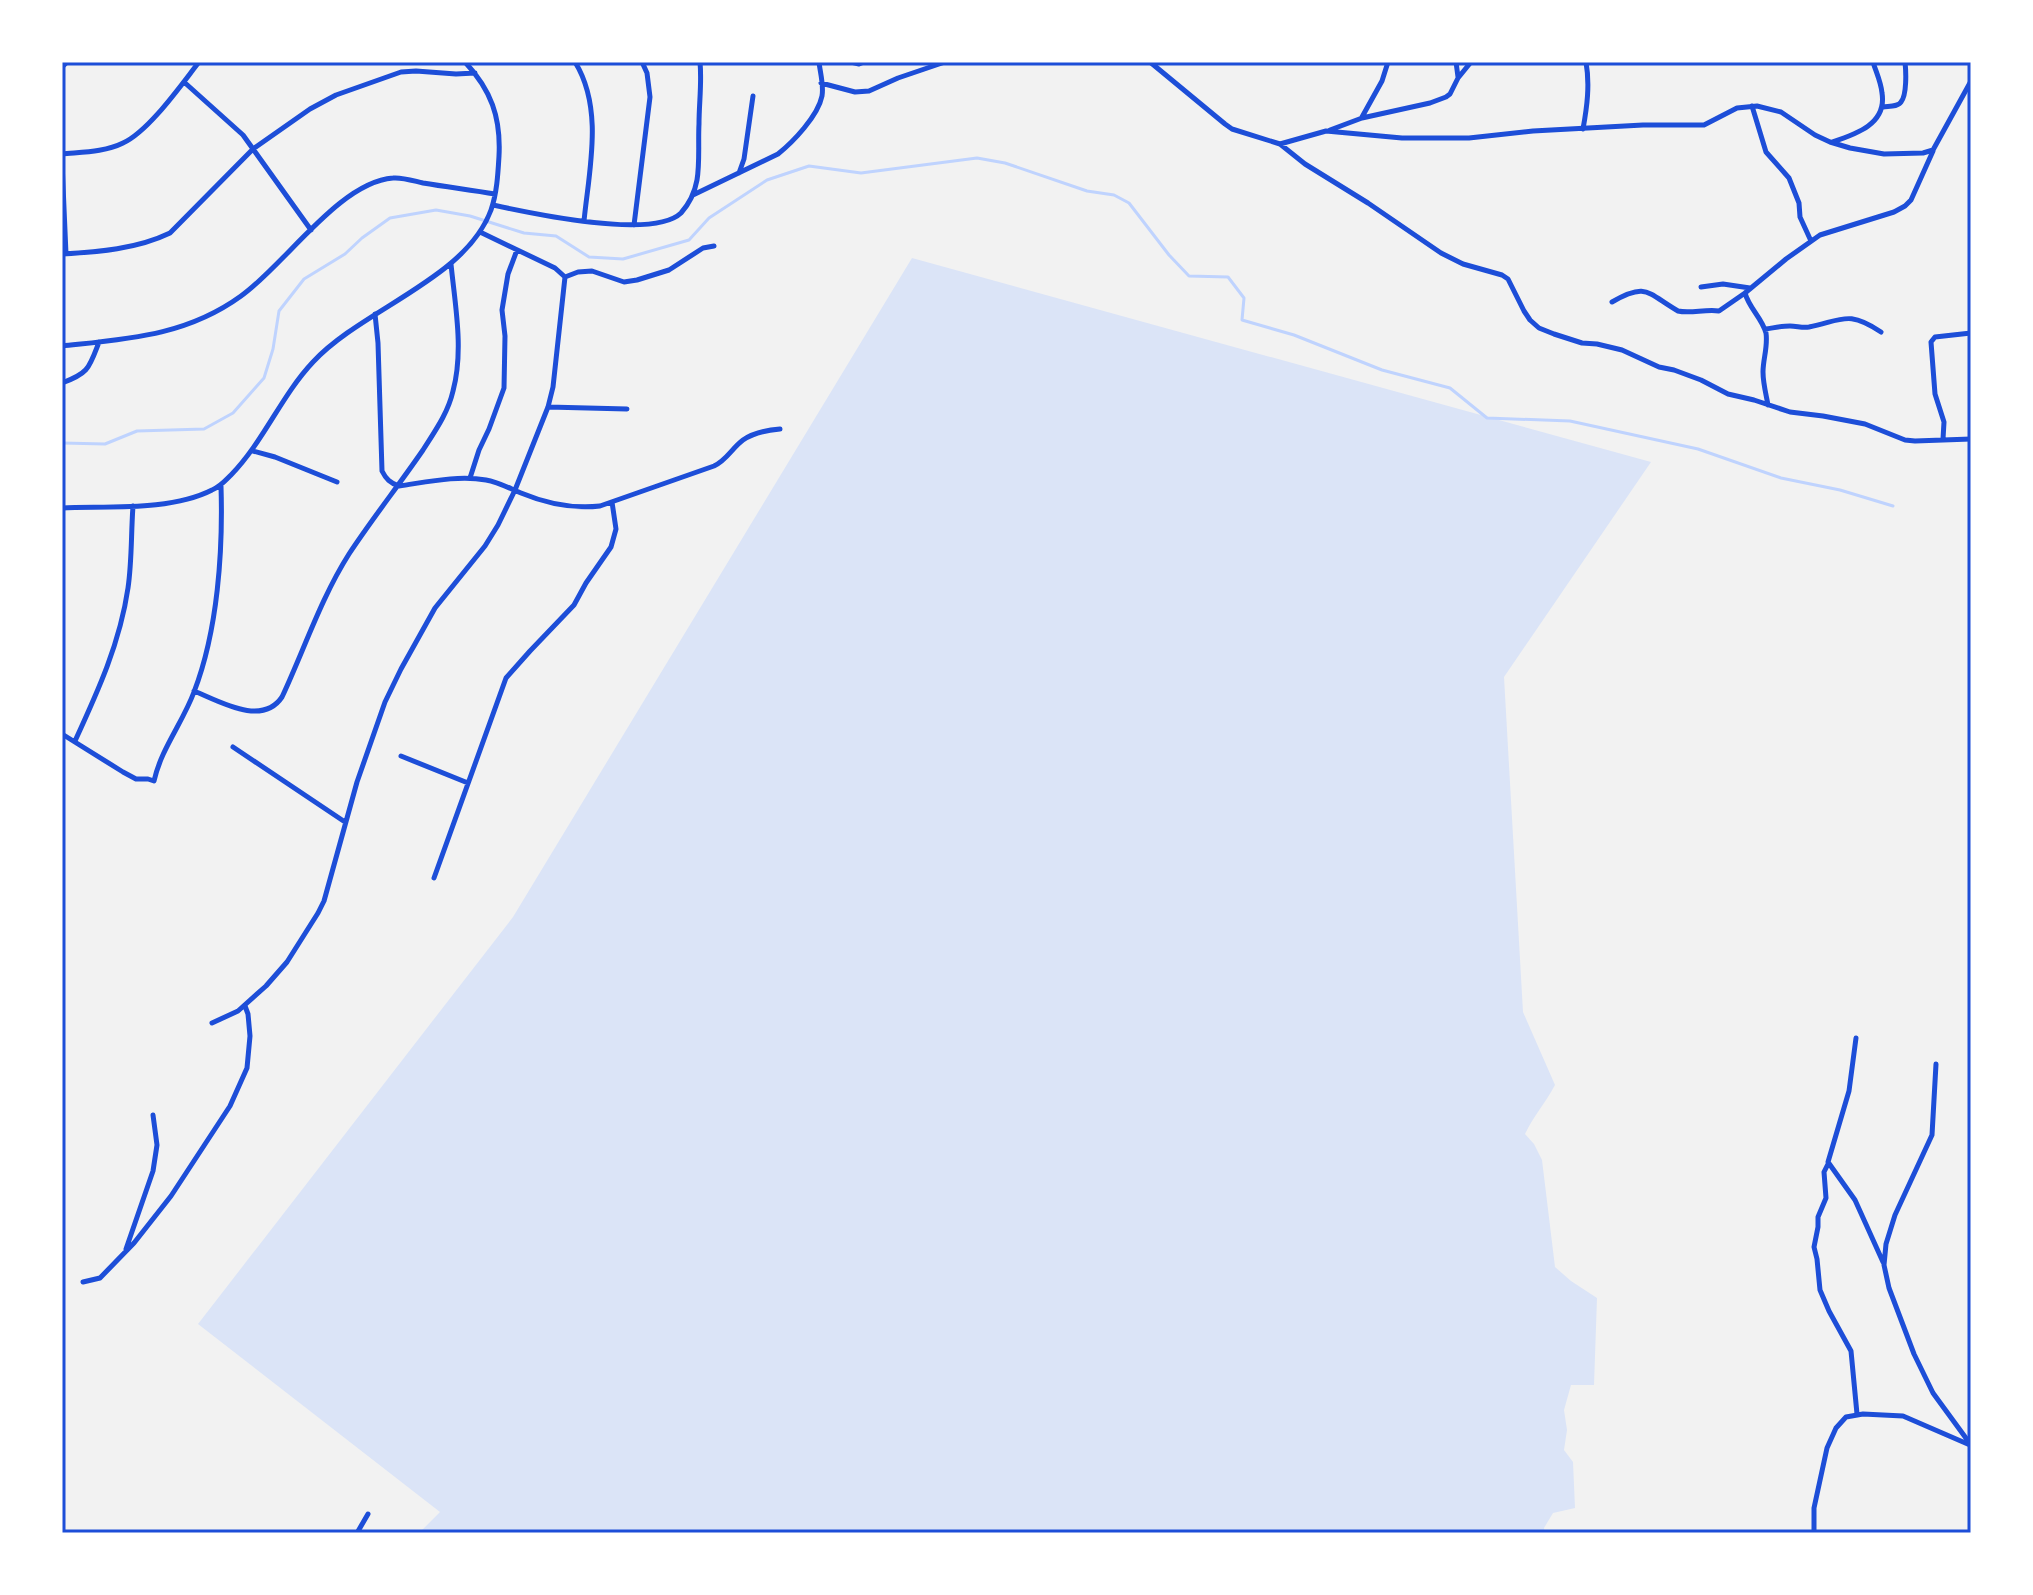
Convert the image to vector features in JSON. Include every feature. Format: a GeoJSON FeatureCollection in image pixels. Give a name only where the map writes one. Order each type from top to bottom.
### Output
{"type":"FeatureCollection","features":[{"type":"Feature","properties":{"kind":"street"},"geometry":{"type":"LineString","coordinates":[[62,67],[67,62]]}},
{"type":"Feature","properties":{"kind":"street"},"geometry":{"type":"LineString","coordinates":[[62,154],[115,147],[127,142],[199,62]]}},
{"type":"Feature","properties":{"kind":"street"},"geometry":{"type":"LineString","coordinates":[[62,508],[179,501],[221,485],[253,451],[286,397],[312,363],[375,313],[451,264],[480,232],[490,214],[495,194],[500,147],[498,124],[487,90],[465,62]]}},
{"type":"Feature","properties":{"kind":"street"},"geometry":{"type":"LineString","coordinates":[[575,62],[587,88],[592,117],[584,221]]}},
{"type":"Feature","properties":{"kind":"street"},"geometry":{"type":"LineString","coordinates":[[634,225],[650,97],[647,73],[642,62]]}},
{"type":"Feature","properties":{"kind":"street"},"geometry":{"type":"LineString","coordinates":[[493,205],[584,221],[634,225],[666,222],[679,214],[692,196],[697,179],[700,62]]}},
{"type":"Feature","properties":{"kind":"street"},"geometry":{"type":"LineString","coordinates":[[692,196],[787,147],[814,113],[821,98],[819,62]]}},
{"type":"Feature","properties":{"kind":"street"},"geometry":{"type":"LineString","coordinates":[[851,62],[864,62]]}},
{"type":"Feature","properties":{"kind":"street"},"geometry":{"type":"LineString","coordinates":[[821,83],[855,92],[869,91],[945,62]]}},
{"type":"Feature","properties":{"kind":"street"},"geometry":{"type":"LineString","coordinates":[[1150,62],[1232,129],[1280,144],[1305,164],[1441,253],[1508,279],[1524,311],[1539,328],[1578,342],[1622,350],[1659,367],[1701,380],[1728,394],[1790,412],[1865,424],[1905,440],[1971,439]]}},
{"type":"Feature","properties":{"kind":"street"},"geometry":{"type":"LineString","coordinates":[[1362,118],[1382,81],[1388,62]]}},
{"type":"Feature","properties":{"kind":"street"},"geometry":{"type":"LineString","coordinates":[[1456,62],[1458,78]]}},
{"type":"Feature","properties":{"kind":"street"},"geometry":{"type":"LineString","coordinates":[[1280,144],[1362,118],[1440,100],[1450,94],[1471,62]]}},
{"type":"Feature","properties":{"kind":"street"},"geometry":{"type":"LineString","coordinates":[[1578,62],[1587,71]]}},
{"type":"Feature","properties":{"kind":"street"},"geometry":{"type":"LineString","coordinates":[[1583,129],[1587,102],[1586,62]]}},
{"type":"Feature","properties":{"kind":"street"},"geometry":{"type":"LineString","coordinates":[[1830,142],[1863,130],[1875,121],[1883,107],[1873,62]]}},
{"type":"Feature","properties":{"kind":"street"},"geometry":{"type":"LineString","coordinates":[[1883,107],[1898,105],[1902,100],[1905,62]]}},
{"type":"Feature","properties":{"kind":"street"},"geometry":{"type":"LineString","coordinates":[[62,162],[64,254],[127,247],[170,233],[253,149],[310,109],[336,95],[401,72],[475,73]]}},
{"type":"Feature","properties":{"kind":"street"},"geometry":{"type":"LineString","coordinates":[[1612,302],[1631,292],[1645,290],[1678,311],[1719,311],[1825,233],[1905,206],[1911,200],[1933,150],[1971,81]]}},
{"type":"Feature","properties":{"kind":"street"},"geometry":{"type":"LineString","coordinates":[[184,82],[243,135],[311,230]]}},
{"type":"Feature","properties":{"kind":"street"},"geometry":{"type":"LineString","coordinates":[[739,174],[753,96]]}},
{"type":"Feature","properties":{"kind":"street"},"geometry":{"type":"LineString","coordinates":[[1326,131],[1402,138],[1469,138],[1533,131],[1704,125],[1737,108],[1752,106],[1781,112],[1815,135],[1859,150],[1884,154],[1933,150]]}},
{"type":"Feature","properties":{"kind":"street"},"geometry":{"type":"LineString","coordinates":[[1752,106],[1766,152],[1789,178],[1799,203],[1800,217],[1811,241]]}},
{"type":"Feature","properties":{"kind":"street"},"geometry":{"type":"LineString","coordinates":[[62,346],[165,332],[187,326],[218,311],[244,295],[352,194],[372,184],[393,178],[495,194]]}},
{"type":"Feature","properties":{"kind":"street"},"geometry":{"type":"LineString","coordinates":[[480,232],[555,268],[565,277]]}},
{"type":"Feature","properties":{"kind":"street"},"geometry":{"type":"LineString","coordinates":[[565,277],[592,271],[624,282],[637,280],[660,274],[703,248],[714,246]]}},
{"type":"Feature","properties":{"kind":"street"},"geometry":{"type":"LineString","coordinates":[[470,478],[502,395],[505,336],[502,310],[508,274],[517,250]]}},
{"type":"Feature","properties":{"kind":"street"},"geometry":{"type":"LineString","coordinates":[[194,691],[246,711],[258,711],[278,704],[336,577],[441,422],[454,390],[458,339],[451,264]]}},
{"type":"Feature","properties":{"kind":"street"},"geometry":{"type":"LineString","coordinates":[[212,1023],[245,1006],[282,968],[314,922],[324,901],[378,719],[435,608],[493,534],[515,490],[548,407],[565,277]]}},
{"type":"Feature","properties":{"kind":"street"},"geometry":{"type":"LineString","coordinates":[[1701,287],[1723,284],[1751,288]]}},
{"type":"Feature","properties":{"kind":"street"},"geometry":{"type":"LineString","coordinates":[[1745,293],[1747,302],[1765,329],[1767,343],[1763,377],[1769,406]]}},
{"type":"Feature","properties":{"kind":"street"},"geometry":{"type":"LineString","coordinates":[[375,313],[382,471],[391,483],[399,486],[470,478],[490,480],[556,504],[589,507],[612,502],[714,466],[744,440],[780,429]]}},
{"type":"Feature","properties":{"kind":"street"},"geometry":{"type":"LineString","coordinates":[[1765,329],[1793,325],[1808,327],[1851,317],[1881,332]]}},
{"type":"Feature","properties":{"kind":"street"},"geometry":{"type":"LineString","coordinates":[[1943,439],[1944,422],[1935,394],[1931,342],[1935,337],[1971,333]]}},
{"type":"Feature","properties":{"kind":"street"},"geometry":{"type":"LineString","coordinates":[[62,383],[79,377],[87,370],[99,342]]}},
{"type":"Feature","properties":{"kind":"street"},"geometry":{"type":"LineString","coordinates":[[548,407],[627,409]]}},
{"type":"Feature","properties":{"kind":"street"},"geometry":{"type":"LineString","coordinates":[[253,451],[337,482]]}},
{"type":"Feature","properties":{"kind":"street"},"geometry":{"type":"LineString","coordinates":[[62,734],[136,779],[154,781],[158,766],[194,691],[207,643],[217,590],[222,522],[221,485]]}},
{"type":"Feature","properties":{"kind":"street"},"geometry":{"type":"LineString","coordinates":[[434,878],[506,678],[574,605],[611,547],[616,529],[612,502]]}},
{"type":"Feature","properties":{"kind":"street"},"geometry":{"type":"LineString","coordinates":[[75,741],[104,677],[120,627],[128,587],[133,506]]}},
{"type":"Feature","properties":{"kind":"street"},"geometry":{"type":"LineString","coordinates":[[233,747],[345,822]]}},
{"type":"Feature","properties":{"kind":"street"},"geometry":{"type":"LineString","coordinates":[[401,756],[468,783]]}},
{"type":"Feature","properties":{"kind":"street"},"geometry":{"type":"LineString","coordinates":[[83,1282],[100,1278],[124,1254],[171,1196],[230,1106],[243,1081],[250,1053],[245,1006]]}},
{"type":"Feature","properties":{"kind":"street"},"geometry":{"type":"LineString","coordinates":[[1856,1038],[1849,1091],[1827,1158],[1828,1164],[1855,1200],[1884,1265],[1889,1288],[1914,1354],[1933,1393],[1971,1445]]}},
{"type":"Feature","properties":{"kind":"street"},"geometry":{"type":"LineString","coordinates":[[1884,1265],[1886,1244],[1895,1215],[1932,1135],[1936,1064]]}},
{"type":"Feature","properties":{"kind":"street"},"geometry":{"type":"LineString","coordinates":[[124,1254],[153,1171],[157,1145],[153,1115]]}},
{"type":"Feature","properties":{"kind":"street"},"geometry":{"type":"LineString","coordinates":[[1828,1164],[1824,1172],[1826,1198],[1818,1217],[1814,1247],[1820,1290],[1851,1351],[1857,1414]]}},
{"type":"Feature","properties":{"kind":"street"},"geometry":{"type":"LineString","coordinates":[[1814,1533],[1814,1508],[1827,1448],[1836,1428],[1852,1415],[1903,1416],[1971,1445]]}},
{"type":"Feature","properties":{"kind":"street"},"geometry":{"type":"LineString","coordinates":[[357,1533],[368,1514]]}},
{"type":"Feature","properties":{"kind":"shaded area"},"geometry":{"type":"Polygon","coordinates":[[[912,258],[1651,462],[1504,677],[1523,1012],[1555,1085],[1525,1134],[1542,1160],[1555,1267],[1597,1298],[1594,1385],[1571,1385],[1564,1410],[1567,1430],[1564,1450],[1573,1462],[1575,1508],[1553,1513],[1544,1528],[1545,1533],[419,1533],[440,1512],[198,1324],[513,917],[912,258]]]}},
{"type":"Feature","properties":{"kind":"waterway"},"geometry":{"type":"LineString","coordinates":[[62,443],[105,444],[137,431],[204,429],[233,413],[264,378],[273,349],[279,311],[304,279],[345,254],[390,218],[436,210],[470,216],[524,233],[556,236],[589,257],[623,259],[689,240],[709,218],[767,180],[809,166],[861,173],[977,158],[1005,163],[1087,191],[1114,195],[1129,203],[1189,276],[1228,277],[1244,298],[1242,320],[1294,335],[1382,370],[1450,388],[1487,418],[1570,421],[1698,449],[1781,478],[1840,490],[1893,506]]}}]}
